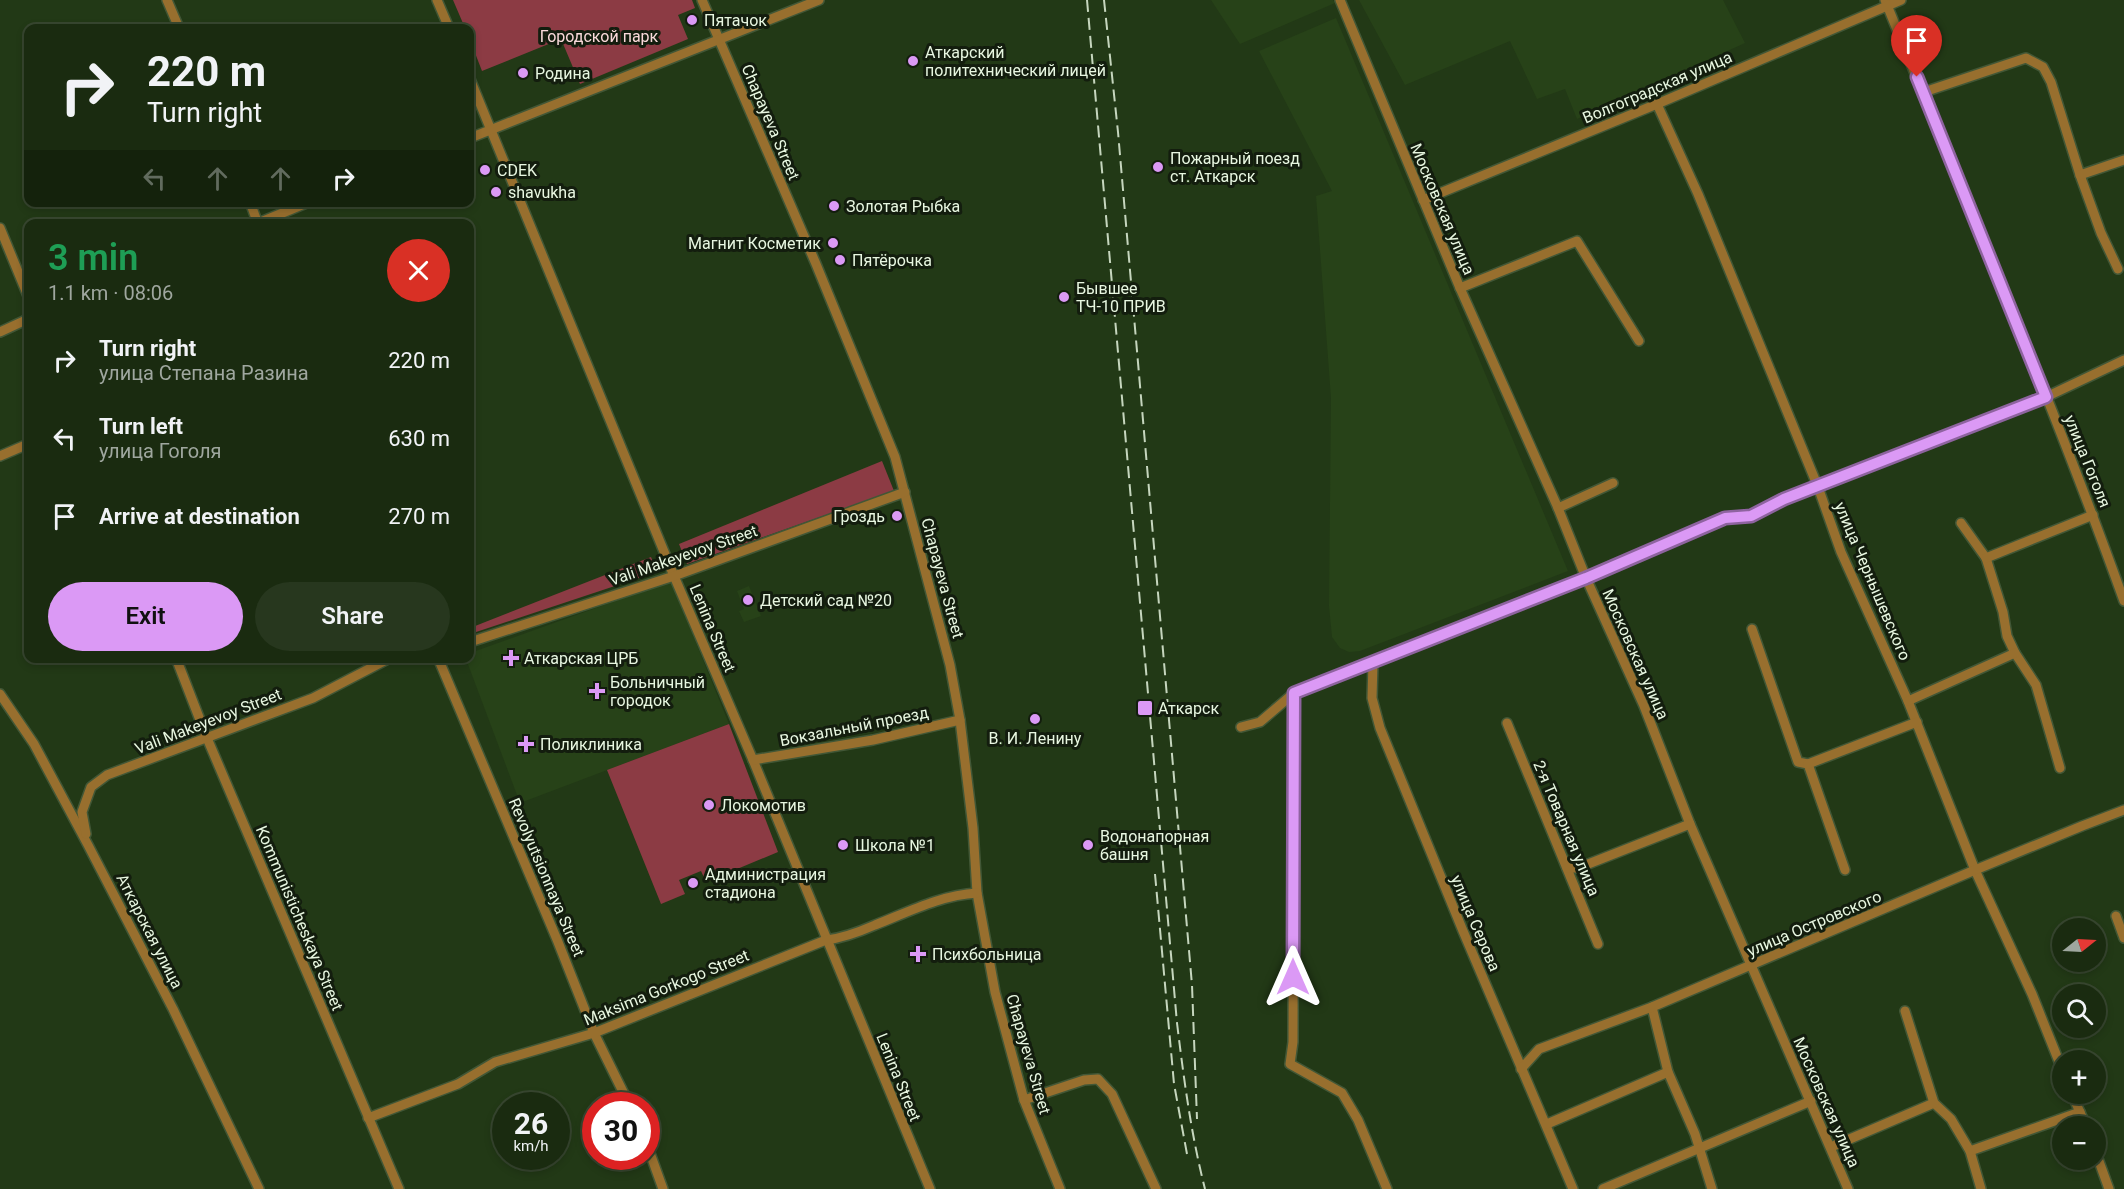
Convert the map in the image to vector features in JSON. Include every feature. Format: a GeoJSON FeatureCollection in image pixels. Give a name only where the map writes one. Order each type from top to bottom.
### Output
{"type":"FeatureCollection","features":[{"type":"Feature","properties":{"kind":"street"},"geometry":{"type":"LineString","coordinates":[[167,0],[176,24]]}},
{"type":"Feature","properties":{"kind":"street"},"geometry":{"type":"LineString","coordinates":[[437,0],[447,24]]}},
{"type":"Feature","properties":{"kind":"street","name":"Chapayeva Street"},"geometry":{"type":"LineString","coordinates":[[702,0],[816,264],[891,446],[905,492],[950,665],[960,720],[973,828],[977,893],[995,992],[1024,1100],[1060,1189]]}},
{"type":"Feature","properties":{"kind":"street"},"geometry":{"type":"LineString","coordinates":[[474,136],[819,0]]}},
{"type":"Feature","properties":{"kind":"street","name":"Московская улица"},"geometry":{"type":"LineString","coordinates":[[1340,0],[1460,288],[1644,706],[1690,824],[1848,1189]]}},
{"type":"Feature","properties":{"kind":"street","name":"Волгоградская улица"},"geometry":{"type":"LineString","coordinates":[[1423,200],[1657,104],[1886,3],[1901,0]]}},
{"type":"Feature","properties":{"kind":"street","name":"улица Гоголя"},"geometry":{"type":"LineString","coordinates":[[1886,3],[1924,92],[2093,515],[2124,601]]}},
{"type":"Feature","properties":{"kind":"street"},"geometry":{"type":"LineString","coordinates":[[1924,92],[2026,58],[2043,67],[2051,82],[2101,233],[2118,269]]}},
{"type":"Feature","properties":{"kind":"street","name":"Lenina Street"},"geometry":{"type":"LineString","coordinates":[[474,89],[930,1189]]}},
{"type":"Feature","properties":{"kind":"street","name":"улица Чернышевского"},"geometry":{"type":"LineString","coordinates":[[1657,104],[1698,194],[1818,487],[1841,552],[1917,722],[1975,870],[2032,994],[2054,1050]]}},
{"type":"Feature","properties":{"kind":"street"},"geometry":{"type":"LineString","coordinates":[[2080,175],[2124,160]]}},
{"type":"Feature","properties":{"kind":"street"},"geometry":{"type":"LineString","coordinates":[[267,219],[297,207]]}},
{"type":"Feature","properties":{"kind":"street"},"geometry":{"type":"LineString","coordinates":[[0,228],[24,286]]}},
{"type":"Feature","properties":{"kind":"street"},"geometry":{"type":"LineString","coordinates":[[1460,288],[1577,242],[1639,341]]}},
{"type":"Feature","properties":{"kind":"street"},"geometry":{"type":"LineString","coordinates":[[0,332],[24,321]]}},
{"type":"Feature","properties":{"kind":"street"},"geometry":{"type":"LineString","coordinates":[[1241,727],[1260,722],[1294,693],[1586,578],[1725,518],[1751,516],[1784,499],[2046,397],[2124,360]]}},
{"type":"Feature","properties":{"kind":"street"},"geometry":{"type":"LineString","coordinates":[[0,456],[24,446]]}},
{"type":"Feature","properties":{"kind":"street"},"geometry":{"type":"LineString","coordinates":[[1558,508],[1614,483]]}},
{"type":"Feature","properties":{"kind":"street","name":"Vali Makeyevoy Street"},"geometry":{"type":"LineString","coordinates":[[474,641],[674,576],[905,492]]}},
{"type":"Feature","properties":{"kind":"street"},"geometry":{"type":"LineString","coordinates":[[1986,558],[2093,515]]}},
{"type":"Feature","properties":{"kind":"street"},"geometry":{"type":"LineString","coordinates":[[1961,523],[1986,558],[2003,612],[2007,636],[2036,685],[2060,768]]}},
{"type":"Feature","properties":{"kind":"street"},"geometry":{"type":"LineString","coordinates":[[1752,628],[1798,762],[1808,764],[1917,722]]}},
{"type":"Feature","properties":{"kind":"street"},"geometry":{"type":"LineString","coordinates":[[1908,701],[2015,653]]}},
{"type":"Feature","properties":{"kind":"street","name":"Kommunisticheskaya Street"},"geometry":{"type":"LineString","coordinates":[[178,663],[207,738],[399,1189]]}},
{"type":"Feature","properties":{"kind":"street","name":"Vali Makeyevoy Street"},"geometry":{"type":"LineString","coordinates":[[88,845],[82,812],[91,787],[107,775],[313,698],[380,663]]}},
{"type":"Feature","properties":{"kind":"street","name":"Revolyutsionnaya Street"},"geometry":{"type":"LineString","coordinates":[[440,663],[594,1033],[623,1092]]}},
{"type":"Feature","properties":{"kind":"street","name":"улица Серова"},"geometry":{"type":"LineString","coordinates":[[1373,663],[1372,698],[1380,728],[1573,1189]]}},
{"type":"Feature","properties":{"kind":"street"},"geometry":{"type":"LineString","coordinates":[[1294,693],[1293,1042],[1290,1064],[1342,1093],[1358,1120],[1387,1189]]}},
{"type":"Feature","properties":{"kind":"street","name":"Аткарская улица"},"geometry":{"type":"LineString","coordinates":[[0,694],[34,744],[88,845],[173,1010],[259,1189]]}},
{"type":"Feature","properties":{"kind":"street","name":"Вокзальный проезд"},"geometry":{"type":"LineString","coordinates":[[753,760],[873,740],[960,720]]}},
{"type":"Feature","properties":{"kind":"street","name":"2-я Товарная улица"},"geometry":{"type":"LineString","coordinates":[[1507,723],[1598,944]]}},
{"type":"Feature","properties":{"kind":"street"},"geometry":{"type":"LineString","coordinates":[[1808,764],[1845,870]]}},
{"type":"Feature","properties":{"kind":"street","name":"улица Островского"},"geometry":{"type":"LineString","coordinates":[[1521,1069],[1539,1049],[1751,967],[1975,870],[2124,810]]}},
{"type":"Feature","properties":{"kind":"street"},"geometry":{"type":"LineString","coordinates":[[1567,868],[1578,868],[1690,824]]}},
{"type":"Feature","properties":{"kind":"street","name":"Maksima Gorkogo Street"},"geometry":{"type":"LineString","coordinates":[[368,1118],[458,1084],[495,1062],[594,1033],[826,940],[842,939],[922,906],[960,894],[977,893]]}},
{"type":"Feature","properties":{"kind":"street"},"geometry":{"type":"LineString","coordinates":[[2116,916],[2124,938]]}},
{"type":"Feature","properties":{"kind":"street"},"geometry":{"type":"LineString","coordinates":[[1652,1007],[1668,1072],[1695,1134],[1712,1189]]}},
{"type":"Feature","properties":{"kind":"street"},"geometry":{"type":"LineString","coordinates":[[1905,1011],[1934,1103],[1951,1119],[1970,1152],[1981,1189]]}},
{"type":"Feature","properties":{"kind":"street"},"geometry":{"type":"LineString","coordinates":[[1546,1124],[1668,1072]]}},
{"type":"Feature","properties":{"kind":"street"},"geometry":{"type":"LineString","coordinates":[[1024,1100],[1084,1080],[1098,1079],[1112,1094],[1156,1189]]}},
{"type":"Feature","properties":{"kind":"street"},"geometry":{"type":"LineString","coordinates":[[1604,1189],[1811,1101]]}},
{"type":"Feature","properties":{"kind":"street"},"geometry":{"type":"LineString","coordinates":[[1831,1147],[1934,1103]]}},
{"type":"Feature","properties":{"kind":"street"},"geometry":{"type":"LineString","coordinates":[[2077,1104],[2082,1116]]}},
{"type":"Feature","properties":{"kind":"street"},"geometry":{"type":"LineString","coordinates":[[1970,1152],[2080,1112]]}},
{"type":"Feature","properties":{"kind":"street"},"geometry":{"type":"LineString","coordinates":[[656,1170],[663,1189]]}},
{"type":"Feature","properties":{"kind":"street"},"geometry":{"type":"LineString","coordinates":[[2102,1170],[2109,1189]]}},
{"type":"Feature","properties":{"kind":"shaded area"},"geometry":{"type":"Polygon","coordinates":[[[1211,0],[1333,0],[1335,3],[1240,44],[1211,0]]]}},
{"type":"Feature","properties":{"kind":"shaded area"},"geometry":{"type":"Polygon","coordinates":[[[1359,0],[1723,0],[1745,43],[1577,119],[1565,89],[1537,99],[1510,41],[1405,85],[1359,0]]]}},
{"type":"Feature","properties":{"kind":"shaded area"},"geometry":{"type":"Polygon","coordinates":[[[1336,18],[1568,571],[1360,651],[1349,652],[1340,648],[1332,637],[1329,606],[1331,398],[1316,196],[1332,191],[1259,51],[1336,18]]]}},
{"type":"Feature","properties":{"kind":"shaded area","name":"Больничный городок"},"geometry":{"type":"Polygon","coordinates":[[[671,581],[729,724],[520,803],[468,663],[474,663],[474,652],[671,581]]]}},
{"type":"Feature","properties":{"kind":"shaded area","name":"Детский сад №20"},"geometry":{"type":"Polygon","coordinates":[[[749,586],[761,616],[744,622],[739,611],[744,609],[737,591],[749,586]]]}},
{"type":"Feature","properties":{"kind":"green space","name":"Городской парк"},"geometry":{"type":"Polygon","coordinates":[[[453,0],[692,0],[695,8],[678,15],[688,39],[580,84],[561,39],[482,71],[474,50],[474,24],[463,24],[453,0]]]}},
{"type":"Feature","properties":{"kind":"green space"},"geometry":{"type":"Polygon","coordinates":[[[882,461],[894,491],[687,564],[679,544],[882,461]]]}},
{"type":"Feature","properties":{"kind":"green space"},"geometry":{"type":"Polygon","coordinates":[[[651,557],[657,572],[474,633],[474,626],[651,557]]]}},
{"type":"Feature","properties":{"kind":"green space","name":"Локомотив"},"geometry":{"type":"Polygon","coordinates":[[[729,724],[778,852],[706,882],[701,871],[679,880],[685,894],[661,904],[607,770],[729,724]]]}},
{"type":"Feature","properties":{"kind":"railway"},"geometry":{"type":"LineString","coordinates":[[1087,0],[1177,1023],[1185,1086],[1205,1189]]}},
{"type":"Feature","properties":{"kind":"railway"},"geometry":{"type":"LineString","coordinates":[[1104,0],[1118,132],[1192,985],[1197,1119]]}},
{"type":"Feature","properties":{"kind":"railway"},"geometry":{"type":"LineString","coordinates":[[1155,874],[1174,1084],[1187,1154]]}},
{"type":"Feature","properties":{"kind":"place","name":"Пятачок"},"geometry":{"type":"Point","coordinates":[692,20]}},
{"type":"Feature","properties":{"kind":"place","name":"Аткарский политехнический лицей"},"geometry":{"type":"Point","coordinates":[913,61]}},
{"type":"Feature","properties":{"kind":"place","name":"Родина"},"geometry":{"type":"Point","coordinates":[523,73]}},
{"type":"Feature","properties":{"kind":"place","name":"Пожарный поезд ст. Аткарск"},"geometry":{"type":"Point","coordinates":[1158,167]}},
{"type":"Feature","properties":{"kind":"place","name":"CDEK"},"geometry":{"type":"Point","coordinates":[485,170]}},
{"type":"Feature","properties":{"kind":"place","name":"shavukha"},"geometry":{"type":"Point","coordinates":[496,192]}},
{"type":"Feature","properties":{"kind":"place","name":"Золотая Рыбка"},"geometry":{"type":"Point","coordinates":[834,206]}},
{"type":"Feature","properties":{"kind":"place","name":"Магнит Косметик"},"geometry":{"type":"Point","coordinates":[833,243]}},
{"type":"Feature","properties":{"kind":"place","name":"Пятёрочка"},"geometry":{"type":"Point","coordinates":[840,260]}},
{"type":"Feature","properties":{"kind":"place","name":"Бывшее ТЧ-10 ПРИВ"},"geometry":{"type":"Point","coordinates":[1064,297]}},
{"type":"Feature","properties":{"kind":"place","name":"Гроздь"},"geometry":{"type":"Point","coordinates":[897,516]}},
{"type":"Feature","properties":{"kind":"place","name":"Детский сад №20"},"geometry":{"type":"Point","coordinates":[748,600]}},
{"type":"Feature","properties":{"kind":"place","name":"Аткарская ЦРБ"},"geometry":{"type":"Point","coordinates":[511,658]}},
{"type":"Feature","properties":{"kind":"place","name":"Больничный городок"},"geometry":{"type":"Point","coordinates":[597,691]}},
{"type":"Feature","properties":{"kind":"place","name":"Аткарск"},"geometry":{"type":"Point","coordinates":[1145,708]}},
{"type":"Feature","properties":{"kind":"place","name":"В. И. Ленину"},"geometry":{"type":"Point","coordinates":[1035,719]}},
{"type":"Feature","properties":{"kind":"place","name":"Поликлиника"},"geometry":{"type":"Point","coordinates":[526,744]}},
{"type":"Feature","properties":{"kind":"place","name":"Локомотив"},"geometry":{"type":"Point","coordinates":[709,805]}},
{"type":"Feature","properties":{"kind":"place","name":"Школа №1"},"geometry":{"type":"Point","coordinates":[843,845]}},
{"type":"Feature","properties":{"kind":"place","name":"Водонапорная башня"},"geometry":{"type":"Point","coordinates":[1088,845]}},
{"type":"Feature","properties":{"kind":"place","name":"Администрация стадиона"},"geometry":{"type":"Point","coordinates":[693,883]}},
{"type":"Feature","properties":{"kind":"place","name":"Психбольница"},"geometry":{"type":"Point","coordinates":[918,954]}},
{"type":"Feature","properties":{"kind":"route"},"geometry":{"type":"LineString","coordinates":[[1293,977],[1294,693],[1586,578],[1725,518],[1751,516],[1784,499],[2046,397],[1917,77]]}}]}
